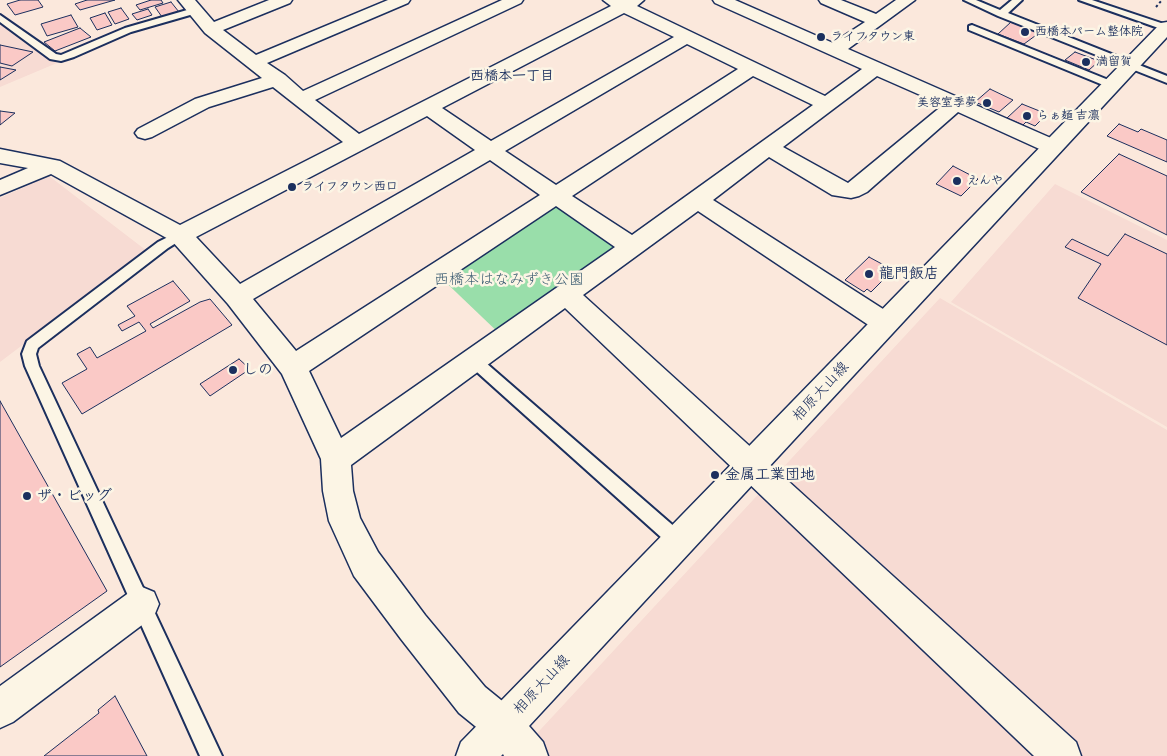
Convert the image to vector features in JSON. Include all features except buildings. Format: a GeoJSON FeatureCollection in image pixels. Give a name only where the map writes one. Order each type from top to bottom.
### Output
{"type":"FeatureCollection","features":[{"type":"Feature","properties":{"kind":"street"},"geometry":{"type":"LineString","coordinates":[[211,29],[284,0]]}},
{"type":"Feature","properties":{"kind":"street"},"geometry":{"type":"LineString","coordinates":[[254,62],[402,0]]}},
{"type":"Feature","properties":{"kind":"street"},"geometry":{"type":"LineString","coordinates":[[302,99],[515,0]]}},
{"type":"Feature","properties":{"kind":"street"},"geometry":{"type":"LineString","coordinates":[[721,0],[1053,148]]}},
{"type":"Feature","properties":{"kind":"street"},"geometry":{"type":"LineString","coordinates":[[827,0],[878,21]]}},
{"type":"Feature","properties":{"kind":"street"},"geometry":{"type":"LineString","coordinates":[[834,50],[907,0]]}},
{"type":"Feature","properties":{"kind":"street"},"geometry":{"type":"LineString","coordinates":[[180,235],[428,108],[624,2],[688,36],[826,104]]}},
{"type":"Feature","properties":{"kind":"street"},"geometry":{"type":"LineString","coordinates":[[190,6],[211,29],[278,79],[359,144]]}},
{"type":"Feature","properties":{"kind":"street","name":"相原大山線"},"geometry":{"type":"LineString","coordinates":[[475,756],[1167,27]]}},
{"type":"Feature","properties":{"kind":"street"},"geometry":{"type":"LineString","coordinates":[[237,298],[688,36]]}},
{"type":"Feature","properties":{"kind":"street"},"geometry":{"type":"LineString","coordinates":[[293,367],[752,68]]}},
{"type":"Feature","properties":{"kind":"street"},"geometry":{"type":"LineString","coordinates":[[336,459],[698,200],[876,68]]}},
{"type":"Feature","properties":{"kind":"street"},"geometry":{"type":"LineString","coordinates":[[145,133],[202,102],[278,79]]}},
{"type":"Feature","properties":{"kind":"street"},"geometry":{"type":"LineString","coordinates":[[769,148],[840,190],[851,191],[860,187],[956,104]]}},
{"type":"Feature","properties":{"kind":"street"},"geometry":{"type":"LineString","coordinates":[[428,108],[632,247]]}},
{"type":"Feature","properties":{"kind":"street"},"geometry":{"type":"LineString","coordinates":[[0,156],[52,166],[180,235],[237,298],[293,367],[336,459],[338,491],[345,521],[366,564],[413,627],[472,700],[504,726],[530,756]]}},
{"type":"Feature","properties":{"kind":"street"},"geometry":{"type":"LineString","coordinates":[[0,188],[52,166]]}},
{"type":"Feature","properties":{"kind":"street"},"geometry":{"type":"LineString","coordinates":[[698,200],[885,323]]}},
{"type":"Feature","properties":{"kind":"street"},"geometry":{"type":"LineString","coordinates":[[566,294],[1062,756]]}},
{"type":"Feature","properties":{"kind":"street"},"geometry":{"type":"LineString","coordinates":[[0,709],[142,604]]}},
{"type":"Feature","properties":{"kind":"lane"},"geometry":{"type":"LineString","coordinates":[[968,0],[1001,14],[1122,75]]}},
{"type":"Feature","properties":{"kind":"lane"},"geometry":{"type":"LineString","coordinates":[[1001,14],[1018,0]]}},
{"type":"Feature","properties":{"kind":"lane"},"geometry":{"type":"LineString","coordinates":[[1083,0],[1167,27]]}},
{"type":"Feature","properties":{"kind":"lane"},"geometry":{"type":"LineString","coordinates":[[0,18],[53,57],[61,58],[190,6]]}},
{"type":"Feature","properties":{"kind":"lane"},"geometry":{"type":"LineString","coordinates":[[972,28],[1122,75],[1167,80]]}},
{"type":"Feature","properties":{"kind":"lane"},"geometry":{"type":"LineString","coordinates":[[978,41],[987,34]]}},
{"type":"Feature","properties":{"kind":"lane"},"geometry":{"type":"LineString","coordinates":[[180,235],[163,245],[32,346],[29,354],[32,366],[211,756]]}},
{"type":"Feature","properties":{"kind":"lane"},"geometry":{"type":"LineString","coordinates":[[474,360],[678,541]]}},
{"type":"Feature","properties":{"kind":"shaded area"},"geometry":{"type":"Polygon","coordinates":[[[0,23],[57,63],[0,87],[0,23]]]}},
{"type":"Feature","properties":{"kind":"shaded area"},"geometry":{"type":"Polygon","coordinates":[[[49,176],[147,251],[0,362],[0,198],[49,176]]]}},
{"type":"Feature","properties":{"kind":"shaded area"},"geometry":{"type":"Polygon","coordinates":[[[1055,184],[1167,240],[1167,427],[951,302],[1055,184]]]}},
{"type":"Feature","properties":{"kind":"shaded area"},"geometry":{"type":"Polygon","coordinates":[[[940,298],[1167,430],[1167,756],[516,756],[940,298]]]}},
{"type":"Feature","properties":{"kind":"green space","name":"西橋本はなみずき公園"},"geometry":{"type":"Polygon","coordinates":[[[556,196],[632,247],[504,338],[436,273],[556,196]]]}},
{"type":"Feature","properties":{"kind":"place","name":"西橋本パーム整体院"},"geometry":{"type":"Point","coordinates":[1025,32]}},
{"type":"Feature","properties":{"kind":"place","name":"ライフタウン東"},"geometry":{"type":"Point","coordinates":[821,37]}},
{"type":"Feature","properties":{"kind":"place","name":"満留賀"},"geometry":{"type":"Point","coordinates":[1086,62]}},
{"type":"Feature","properties":{"kind":"place","name":"美容室季夢"},"geometry":{"type":"Point","coordinates":[987,103]}},
{"type":"Feature","properties":{"kind":"place","name":"らぁ麺 吉凛"},"geometry":{"type":"Point","coordinates":[1027,116]}},
{"type":"Feature","properties":{"kind":"place","name":"えんや"},"geometry":{"type":"Point","coordinates":[957,181]}},
{"type":"Feature","properties":{"kind":"place","name":"ライフタウン西口"},"geometry":{"type":"Point","coordinates":[292,187]}},
{"type":"Feature","properties":{"kind":"place","name":"龍門飯店"},"geometry":{"type":"Point","coordinates":[869,274]}},
{"type":"Feature","properties":{"kind":"place","name":"しの"},"geometry":{"type":"Point","coordinates":[233,370]}},
{"type":"Feature","properties":{"kind":"place","name":"金属工業団地"},"geometry":{"type":"Point","coordinates":[715,475]}},
{"type":"Feature","properties":{"kind":"place","name":"ザ・ビッグ"},"geometry":{"type":"Point","coordinates":[27,496]}},
{"type":"Feature","properties":{"kind":"district","name":"西橋本一丁目"},"geometry":{"type":"Point","coordinates":[512,76]}}]}
